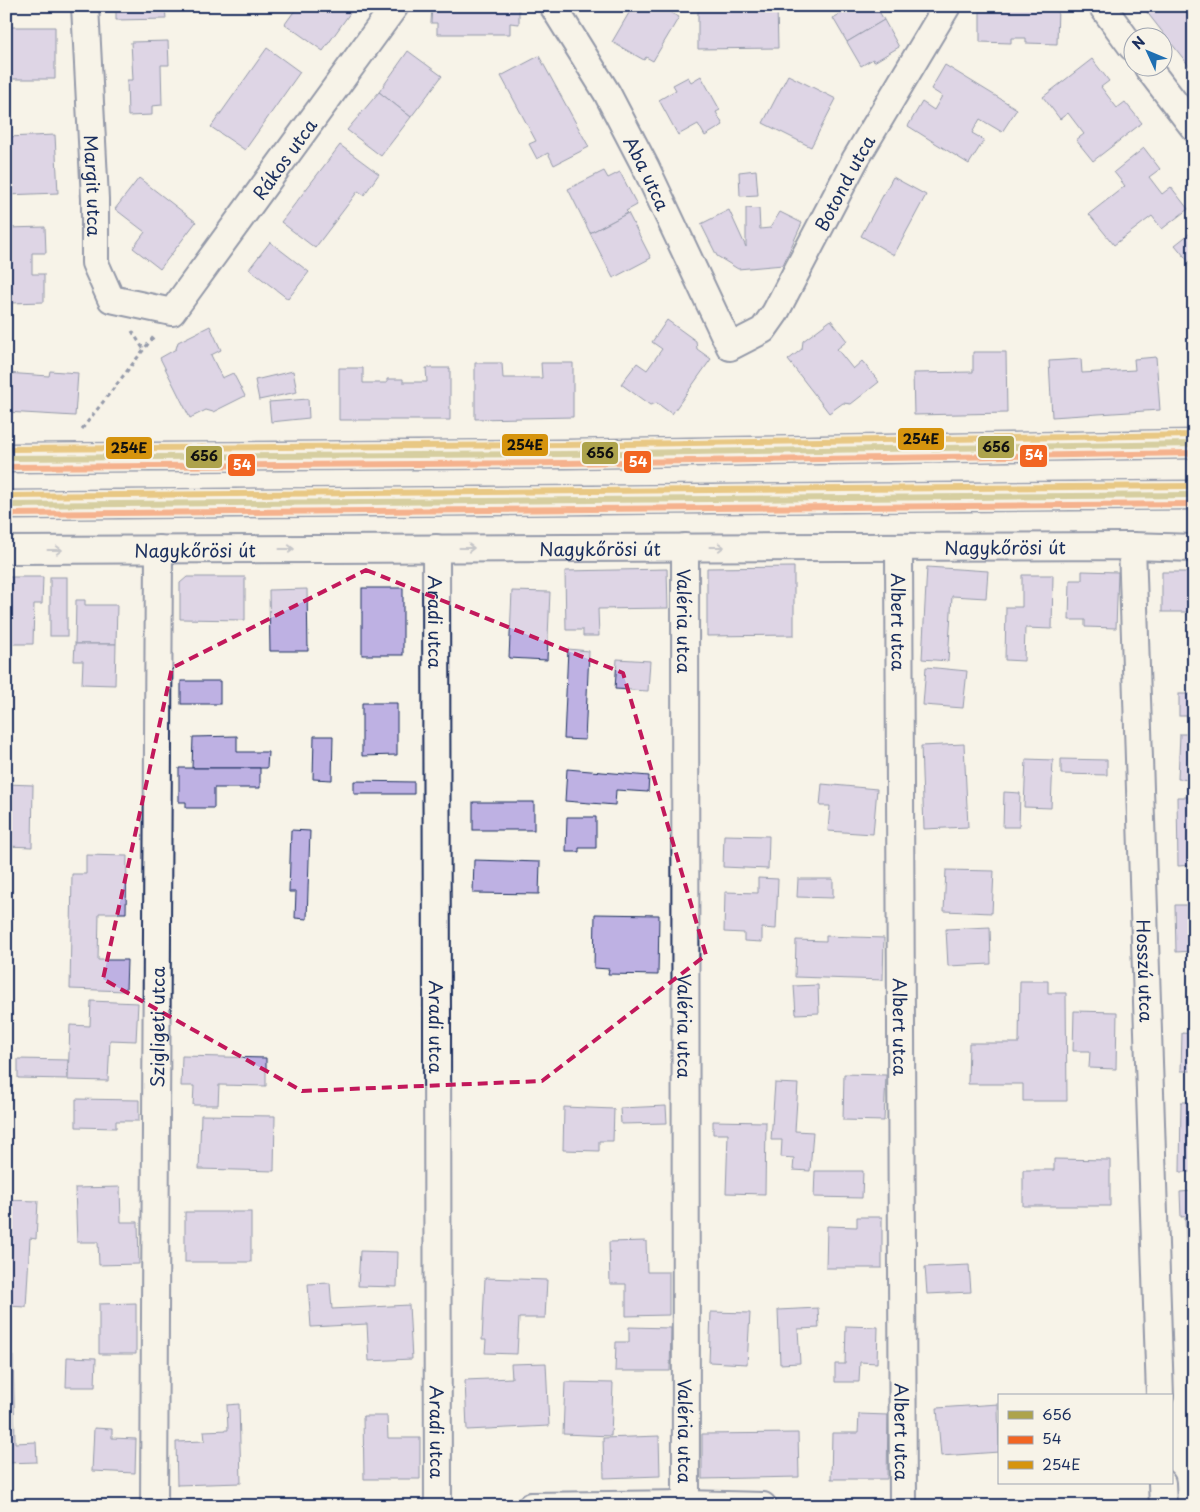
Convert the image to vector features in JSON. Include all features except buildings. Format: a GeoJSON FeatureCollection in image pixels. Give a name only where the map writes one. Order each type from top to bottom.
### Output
{"type":"FeatureCollection","features":[{"type":"Feature","properties":{"kind":"main road"},"geometry":{"type":"LineString","coordinates":[[6,458],[564,454],[1194,444]]}},
{"type":"Feature","properties":{"kind":"main road"},"geometry":{"type":"LineString","coordinates":[[6,505],[1194,495]]}},
{"type":"Feature","properties":{"kind":"street","name":"Margit utca"},"geometry":{"type":"LineString","coordinates":[[85,6],[95,199],[95,262],[111,299],[172,312]]}},
{"type":"Feature","properties":{"kind":"street","name":"Rákos utca"},"geometry":{"type":"LineString","coordinates":[[172,312],[395,6]]}},
{"type":"Feature","properties":{"kind":"street","name":"Aba utca"},"geometry":{"type":"LineString","coordinates":[[553,6],[607,93],[637,151],[730,347]]}},
{"type":"Feature","properties":{"kind":"street","name":"Botond utca"},"geometry":{"type":"LineString","coordinates":[[730,347],[763,330],[775,313],[855,160],[947,6]]}},
{"type":"Feature","properties":{"kind":"street"},"geometry":{"type":"LineString","coordinates":[[1102,6],[1122,33]]}},
{"type":"Feature","properties":{"kind":"street"},"geometry":{"type":"LineString","coordinates":[[1156,78],[1194,128]]}},
{"type":"Feature","properties":{"kind":"street","name":"Nagykőrösi út"},"geometry":{"type":"LineString","coordinates":[[6,550],[1132,546],[1194,548]]}},
{"type":"Feature","properties":{"kind":"street","name":"Hosszú utca"},"geometry":{"type":"LineString","coordinates":[[1132,546],[1160,1394]]}},
{"type":"Feature","properties":{"kind":"street","name":"Valéria utca"},"geometry":{"type":"LineString","coordinates":[[685,547],[686,1505]]}},
{"type":"Feature","properties":{"kind":"street","name":"Aradi utca"},"geometry":{"type":"LineString","coordinates":[[436,548],[438,1506]]}},
{"type":"Feature","properties":{"kind":"street","name":"Albert utca"},"geometry":{"type":"LineString","coordinates":[[898,548],[903,1506]]}},
{"type":"Feature","properties":{"kind":"street","name":"Szigligeti utca"},"geometry":{"type":"LineString","coordinates":[[154,1506],[158,549]]}},
{"type":"Feature","properties":{"kind":"street"},"geometry":{"type":"LineString","coordinates":[[1162,1484],[1163,1506]]}},
{"type":"Feature","properties":{"kind":"street"},"geometry":{"type":"LineString","coordinates":[[531,1506],[763,1506]]}},
{"type":"Feature","properties":{"kind":"path"},"geometry":{"type":"LineString","coordinates":[[82,430],[172,312]]}},
{"type":"Feature","properties":{"kind":"highlighted area"},"geometry":{"type":"Polygon","coordinates":[[[366,570],[623,673],[706,955],[542,1081],[302,1091],[103,979],[172,668],[366,570]]]}},
{"type":"Feature","properties":{"kind":"transit line","name":"254E"},"geometry":{"type":"LineString","coordinates":[[6,449],[565,445],[1194,435]]}},
{"type":"Feature","properties":{"kind":"transit line","name":"656"},"geometry":{"type":"LineString","coordinates":[[6,458],[565,454],[1194,444]]}},
{"type":"Feature","properties":{"kind":"transit line","name":"54"},"geometry":{"type":"LineString","coordinates":[[6,467],[565,463],[1194,453]]}},
{"type":"Feature","properties":{"kind":"transit line","name":"254E"},"geometry":{"type":"LineString","coordinates":[[6,496],[1194,486]]}},
{"type":"Feature","properties":{"kind":"transit line","name":"656"},"geometry":{"type":"LineString","coordinates":[[6,505],[1194,495]]}},
{"type":"Feature","properties":{"kind":"transit line","name":"54"},"geometry":{"type":"LineString","coordinates":[[6,514],[1194,504]]}}]}
